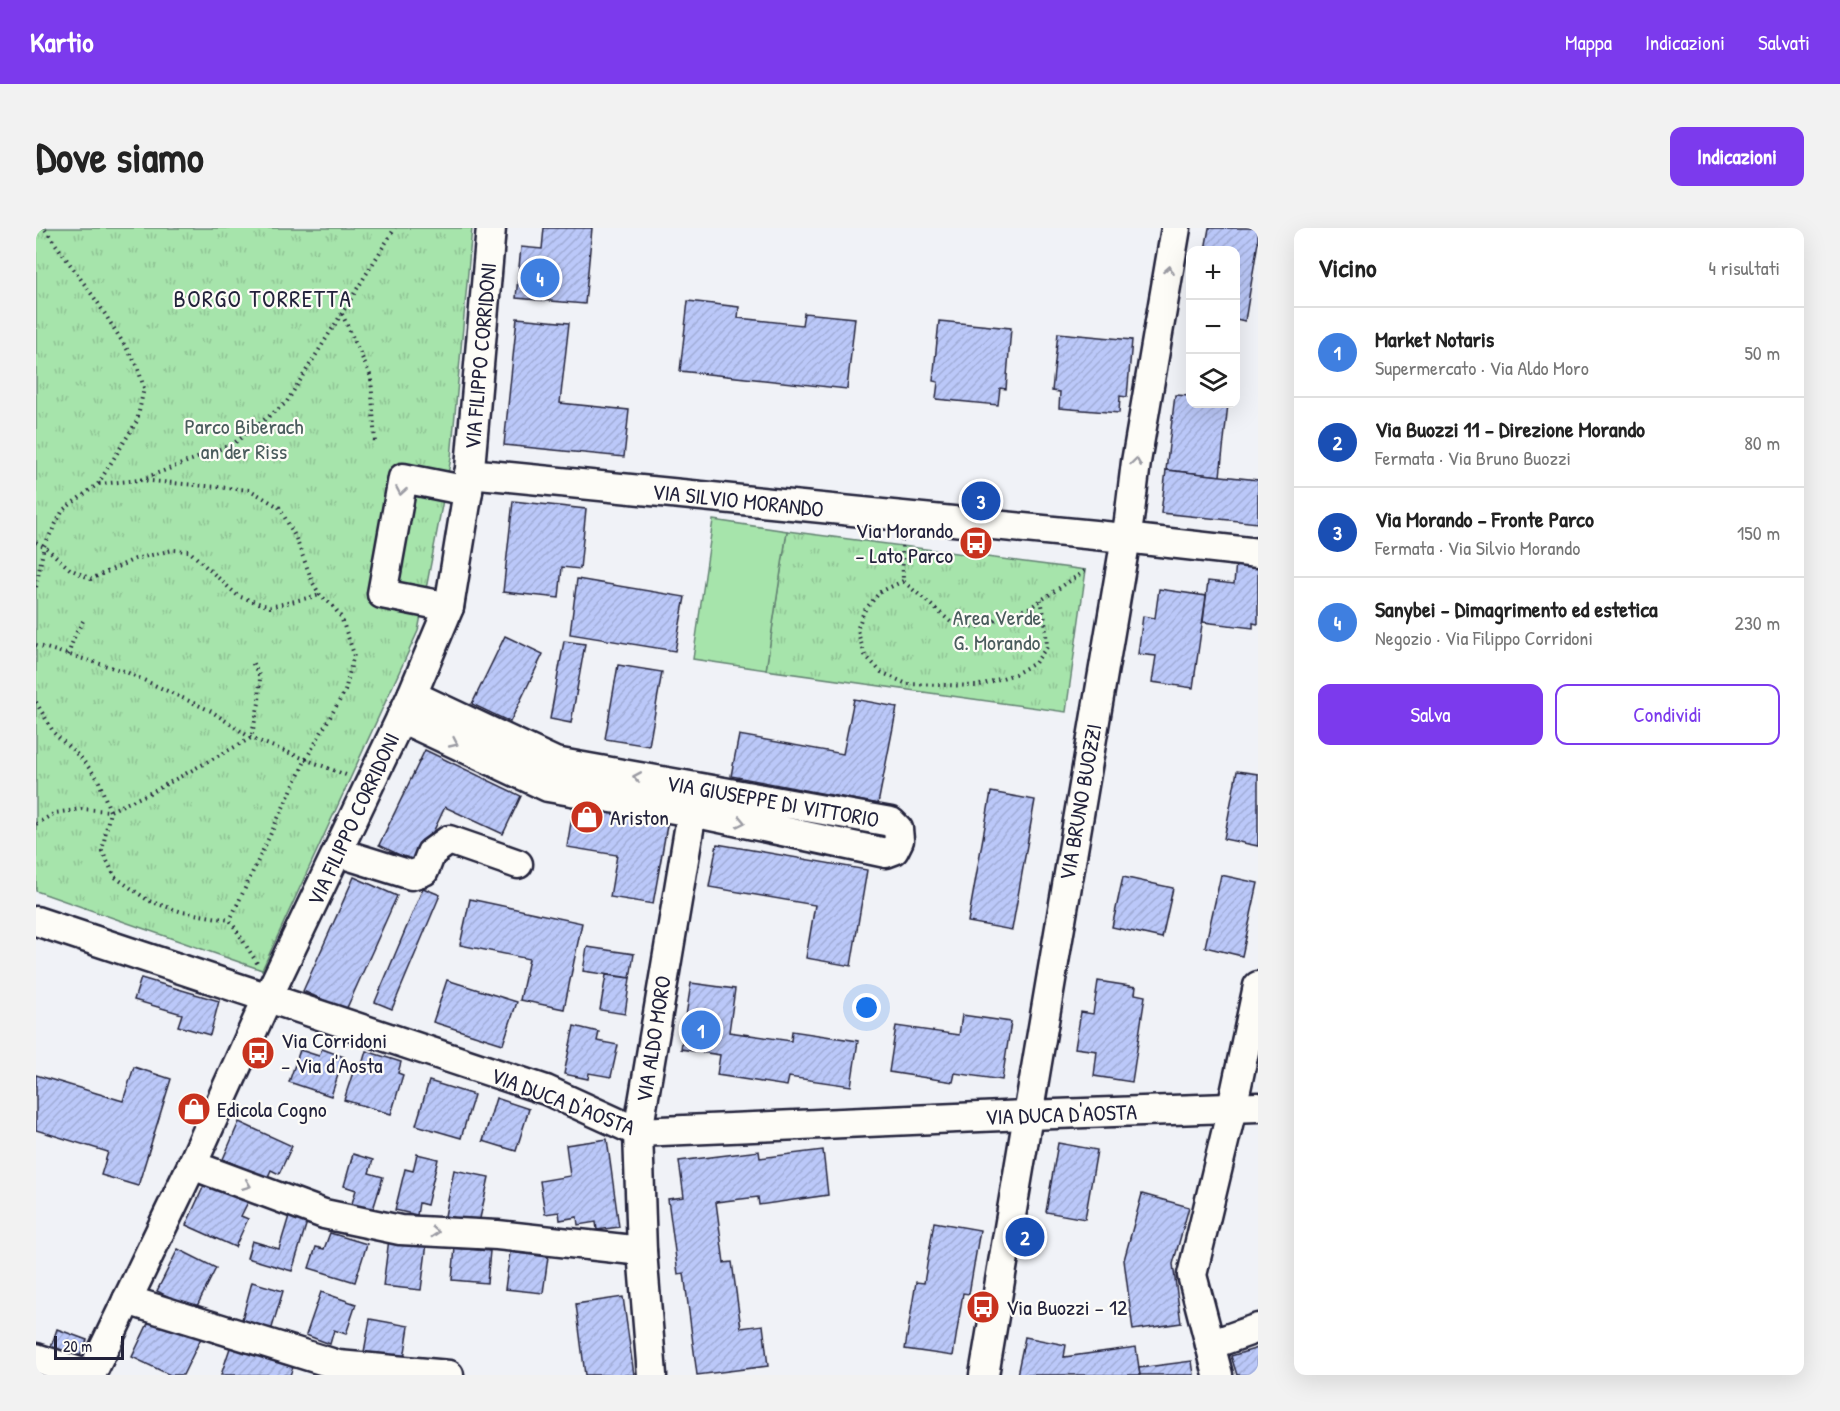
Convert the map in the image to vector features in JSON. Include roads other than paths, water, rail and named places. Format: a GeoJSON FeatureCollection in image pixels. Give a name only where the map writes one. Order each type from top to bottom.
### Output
{"type":"FeatureCollection","features":[{"type":"Feature","properties":{"kind":"street","name":"VIA FILIPPO CORRIDONI"},"geometry":{"type":"LineString","coordinates":[[90,1375],[192,1165],[406,707],[449,607],[468,482],[491,228]]}},
{"type":"Feature","properties":{"kind":"street","name":"VIA BRUNO BUOZZI"},"geometry":{"type":"LineString","coordinates":[[984,1375],[1176,228]]}},
{"type":"Feature","properties":{"kind":"street","name":"VIA SILVIO MORANDO"},"geometry":{"type":"LineString","coordinates":[[449,607],[382,594],[403,478],[904,516],[1127,529],[1258,552]]}},
{"type":"Feature","properties":{"kind":"street","name":"VIA GIUSEPPE DI VITTORIO"},"geometry":{"type":"LineString","coordinates":[[406,707],[548,787],[694,800],[891,822],[898,830],[899,840],[894,850],[886,853],[694,800]]}},
{"type":"Feature","properties":{"kind":"street","name":"VIA ALDO MORO"},"geometry":{"type":"LineString","coordinates":[[652,1375],[642,1251],[638,1132],[694,800]]}},
{"type":"Feature","properties":{"kind":"street"},"geometry":{"type":"LineString","coordinates":[[337,852],[411,875],[424,872],[431,853],[449,840],[518,864]]}},
{"type":"Feature","properties":{"kind":"street","name":"VIA DUCA D'AOSTA"},"geometry":{"type":"LineString","coordinates":[[36,921],[273,988],[546,1090],[638,1132],[1245,1107]]}},
{"type":"Feature","properties":{"kind":"street"},"geometry":{"type":"LineString","coordinates":[[1218,1375],[1192,1275],[1245,1107],[1258,986]]}},
{"type":"Feature","properties":{"kind":"street"},"geometry":{"type":"LineString","coordinates":[[192,1165],[324,1214],[400,1230],[497,1235],[642,1251]]}},
{"type":"Feature","properties":{"kind":"street"},"geometry":{"type":"LineString","coordinates":[[128,1300],[338,1365],[449,1375]]}},
{"type":"Feature","properties":{"kind":"street"},"geometry":{"type":"LineString","coordinates":[[1210,1345],[1258,1328]]}},
{"type":"Feature","properties":{"kind":"street"},"geometry":{"type":"LineString","coordinates":[[36,1358],[90,1375]]}},
{"type":"Feature","properties":{"kind":"place","name":"Sanybei - Dimagrimento ed estetica"},"geometry":{"type":"Point","coordinates":[540,278]}},
{"type":"Feature","properties":{"kind":"place","name":"Via Morando – Fronte Parco"},"geometry":{"type":"Point","coordinates":[981,501]}},
{"type":"Feature","properties":{"kind":"place","name":"Via Morando – Lato Parco"},"geometry":{"type":"Point","coordinates":[976,543]}},
{"type":"Feature","properties":{"kind":"place","name":"Ariston"},"geometry":{"type":"Point","coordinates":[587,817]}},
{"type":"Feature","properties":{"kind":"place","name":"Market Notaris"},"geometry":{"type":"Point","coordinates":[701,1030]}},
{"type":"Feature","properties":{"kind":"place","name":"Via Corridoni – Via d'Aosta"},"geometry":{"type":"Point","coordinates":[258,1053]}},
{"type":"Feature","properties":{"kind":"place","name":"Edicola Cogno"},"geometry":{"type":"Point","coordinates":[194,1109]}},
{"type":"Feature","properties":{"kind":"place","name":"Via Buozzi 11 – Direzione Morando"},"geometry":{"type":"Point","coordinates":[1025,1237]}},
{"type":"Feature","properties":{"kind":"place","name":"Via Buozzi – 12"},"geometry":{"type":"Point","coordinates":[983,1307]}},
{"type":"Feature","properties":{"kind":"district","name":"BORGO TORRETTA"},"geometry":{"type":"Point","coordinates":[263,298]}},
{"type":"Feature","properties":{"kind":"park label","name":"Parco Biberach an der Riss"},"geometry":{"type":"Point","coordinates":[244,438]}},
{"type":"Feature","properties":{"kind":"park label","name":"Area Verde G. Morando"},"geometry":{"type":"Point","coordinates":[997,630]}}]}
